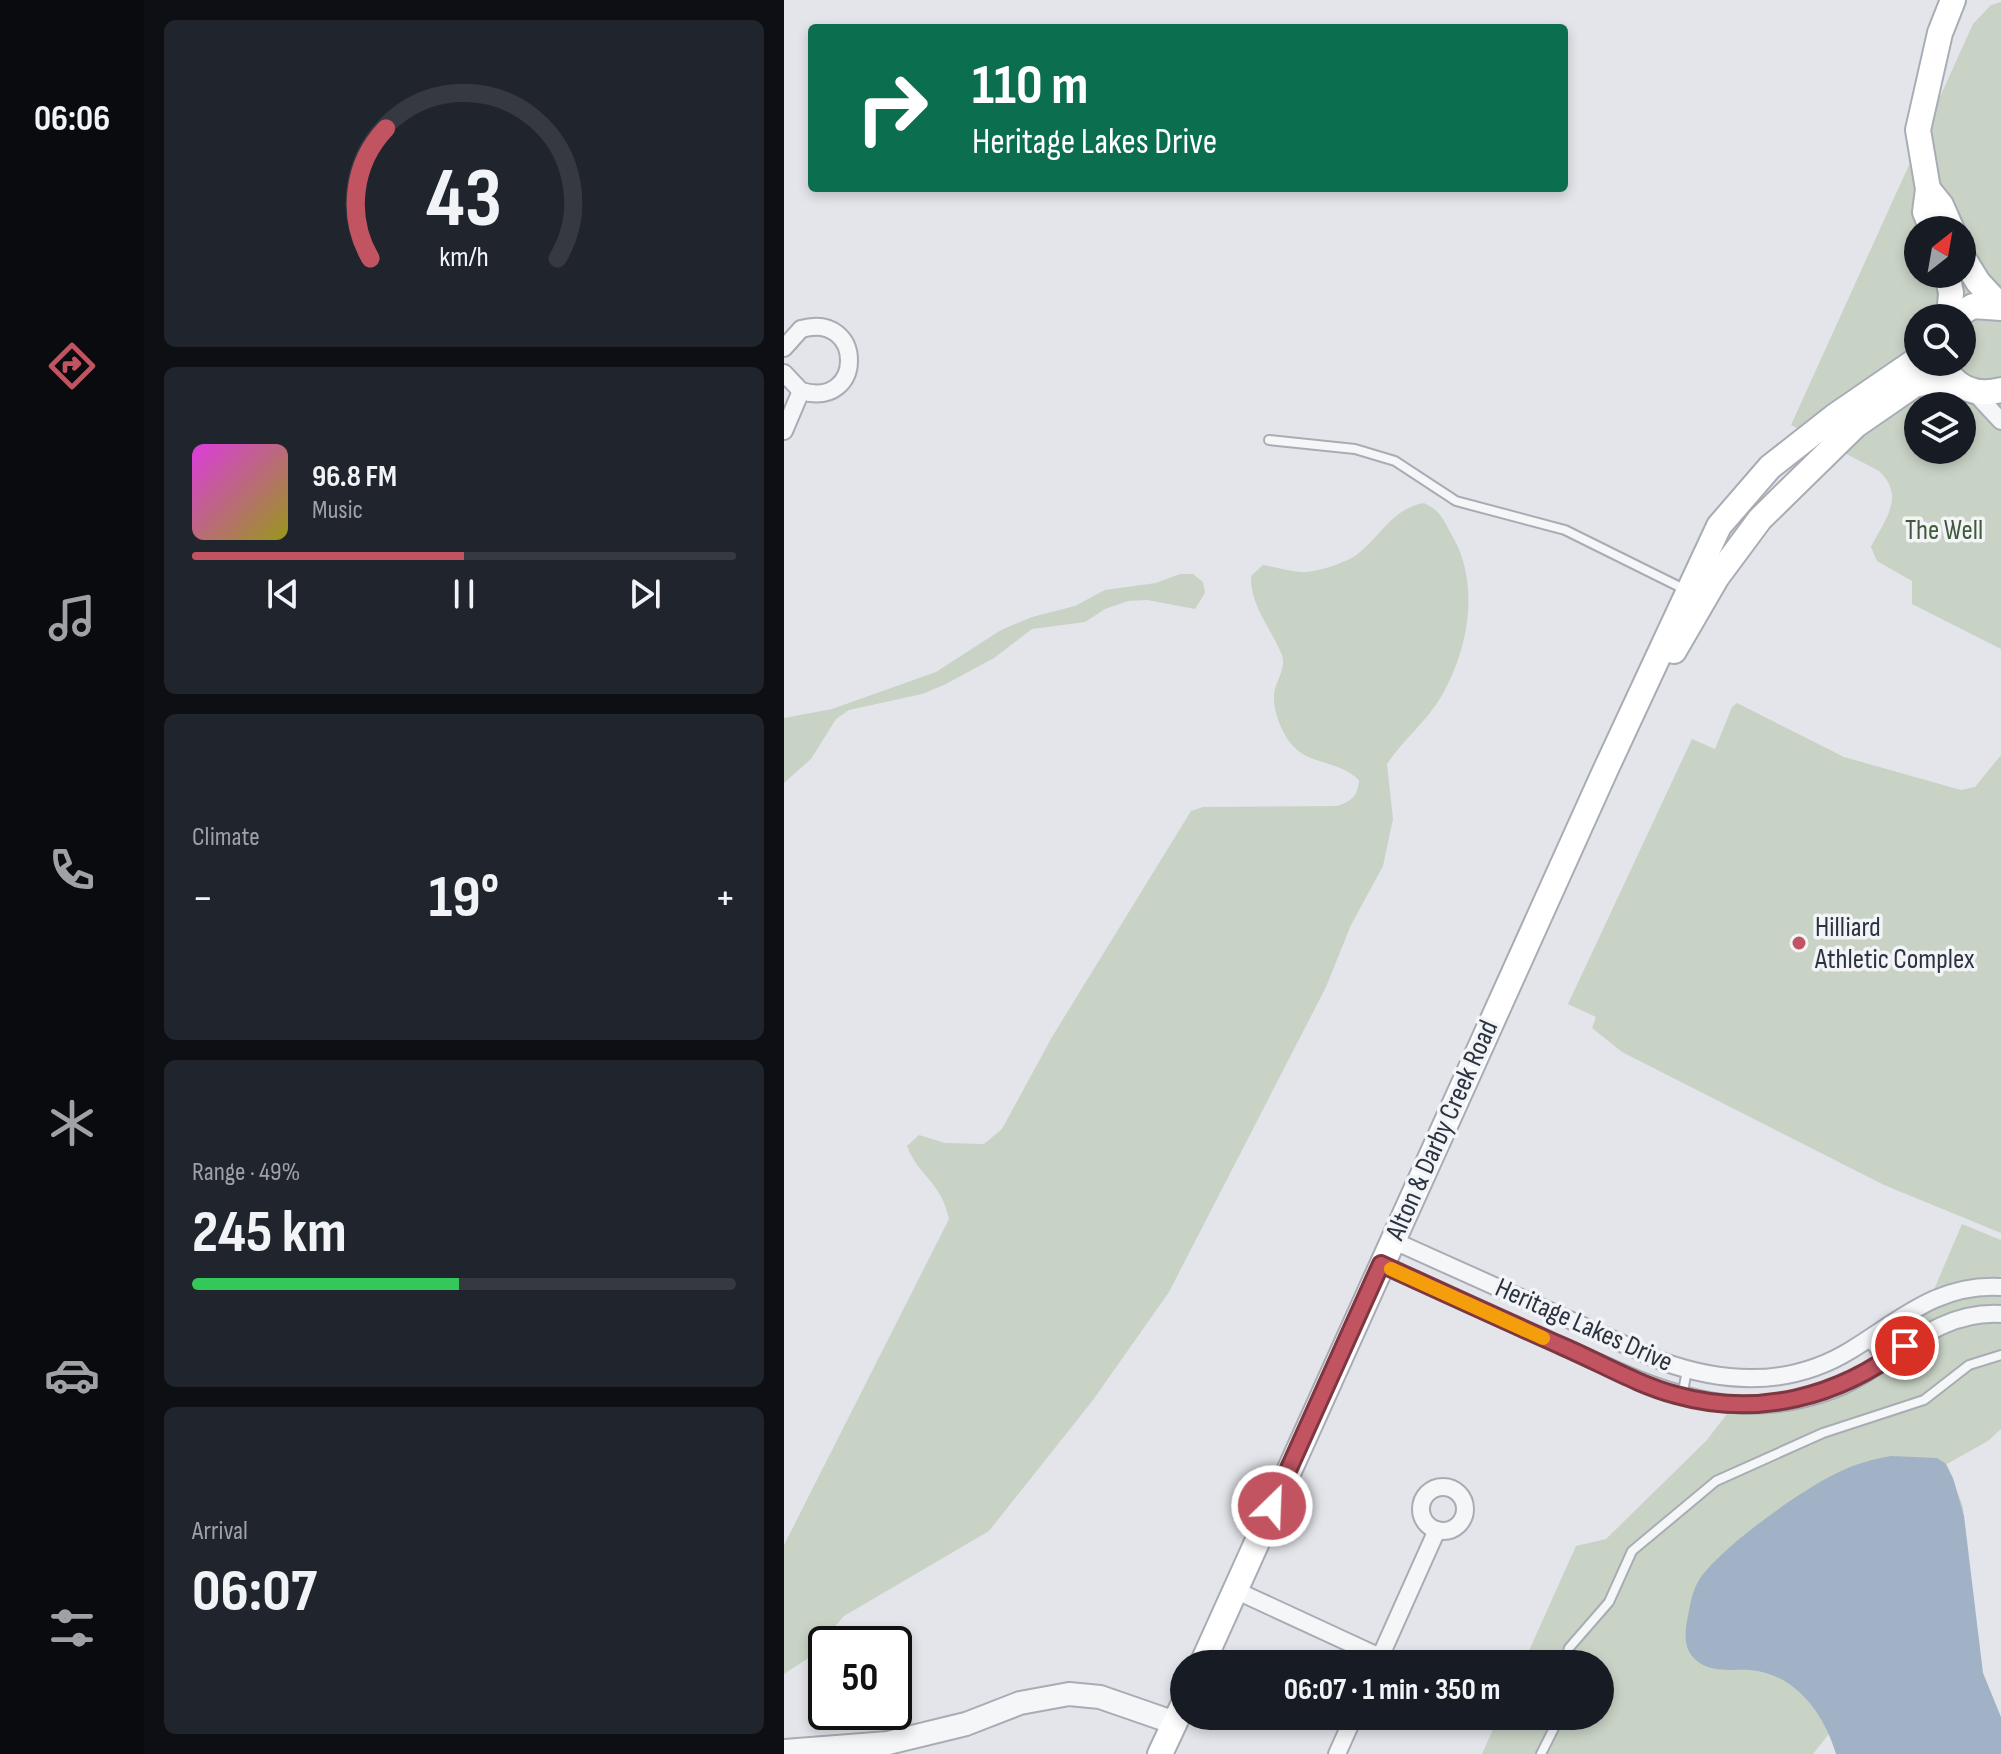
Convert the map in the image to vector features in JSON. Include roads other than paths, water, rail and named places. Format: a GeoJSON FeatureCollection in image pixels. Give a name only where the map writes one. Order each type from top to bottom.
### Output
{"type":"FeatureCollection","features":[{"type":"Feature","properties":{"kind":"main road"},"geometry":{"type":"LineString","coordinates":[[1927,216],[1928,189],[1918,130],[1940,33],[1953,0]]}},
{"type":"Feature","properties":{"kind":"main road"},"geometry":{"type":"LineString","coordinates":[[1928,189],[1946,216]]}},
{"type":"Feature","properties":{"kind":"main road"},"geometry":{"type":"LineString","coordinates":[[1976,279],[2001,307]]}},
{"type":"Feature","properties":{"kind":"main road"},"geometry":{"type":"LineString","coordinates":[[1976,306],[2001,307]]}},
{"type":"Feature","properties":{"kind":"main road","name":"Alton & Darby Creek Road"},"geometry":{"type":"LineString","coordinates":[[1208,1650],[1687,590],[1719,526],[1770,467],[1835,416],[1904,369]]}},
{"type":"Feature","properties":{"kind":"main road"},"geometry":{"type":"LineString","coordinates":[[1949,376],[1967,389]]}},
{"type":"Feature","properties":{"kind":"main road","name":"Alton & Darby Creek Road"},"geometry":{"type":"LineString","coordinates":[[1605,771],[1717,577],[1760,519],[1856,425],[1895,395],[1914,385],[1928,382],[1967,389],[2001,390]]}},
{"type":"Feature","properties":{"kind":"main road"},"geometry":{"type":"LineString","coordinates":[[1160,1754],[1171,1730]]}},
{"type":"Feature","properties":{"kind":"street"},"geometry":{"type":"LineString","coordinates":[[784,348],[792,335],[812,326],[834,331],[848,349],[850,360],[843,382],[824,394],[801,391],[784,373]]}},
{"type":"Feature","properties":{"kind":"street"},"geometry":{"type":"LineString","coordinates":[[1967,389],[2001,421]]}},
{"type":"Feature","properties":{"kind":"street"},"geometry":{"type":"LineString","coordinates":[[784,431],[801,391]]}},
{"type":"Feature","properties":{"kind":"street","name":"Heritage Lakes Drive"},"geometry":{"type":"LineString","coordinates":[[1392,1240],[1687,1370],[1739,1380],[1785,1376],[1820,1366],[1868,1340],[1915,1306],[1945,1294],[2001,1287]]}},
{"type":"Feature","properties":{"kind":"street","name":"Heritage Lakes Drive"},"geometry":{"type":"LineString","coordinates":[[1381,1264],[1682,1397],[1723,1404],[1787,1402],[1832,1389],[1884,1362],[1941,1324],[1974,1315],[2001,1314]]}},
{"type":"Feature","properties":{"kind":"street"},"geometry":{"type":"LineString","coordinates":[[1384,1650],[1437,1530]]}},
{"type":"Feature","properties":{"kind":"street"},"geometry":{"type":"LineString","coordinates":[[1235,1590],[1357,1650]]}},
{"type":"Feature","properties":{"kind":"street"},"geometry":{"type":"LineString","coordinates":[[784,1751],[888,1743],[966,1724],[1020,1703],[1069,1694],[1170,1711]]}},
{"type":"Feature","properties":{"kind":"street"},"geometry":{"type":"LineString","coordinates":[[1337,1754],[1348,1730]]}},
{"type":"Feature","properties":{"kind":"lane"},"geometry":{"type":"LineString","coordinates":[[1269,440],[1355,449],[1395,461],[1456,501],[1565,530],[1687,590]]}},
{"type":"Feature","properties":{"kind":"lane"},"geometry":{"type":"LineString","coordinates":[[1507,1322],[1519,1296]]}},
{"type":"Feature","properties":{"kind":"lane"},"geometry":{"type":"LineString","coordinates":[[1868,1340],[1884,1362]]}},
{"type":"Feature","properties":{"kind":"lane"},"geometry":{"type":"LineString","coordinates":[[1569,1650],[1572,1643],[1609,1602],[1632,1551],[1716,1481],[1823,1433],[1924,1400],[1969,1365],[2001,1355]]}},
{"type":"Feature","properties":{"kind":"lane"},"geometry":{"type":"LineString","coordinates":[[1682,1397],[1687,1370]]}},
{"type":"Feature","properties":{"kind":"lane"},"geometry":{"type":"LineString","coordinates":[[1541,1754],[1553,1730]]}},
{"type":"Feature","properties":{"kind":"water"},"geometry":{"type":"Polygon","coordinates":[[[1891,1456],[1937,1458],[1945,1463],[1953,1478],[1964,1516],[1983,1673],[2001,1717],[2001,1754],[1836,1754],[1816,1711],[1794,1688],[1766,1673],[1705,1666],[1692,1656],[1688,1648],[1686,1626],[1694,1590],[1699,1580],[1725,1552],[1763,1520],[1823,1480],[1858,1464],[1891,1456]]]}},
{"type":"Feature","properties":{"kind":"place","name":"Hilliard Athletic Complex"},"geometry":{"type":"Point","coordinates":[1799,943]}},
{"type":"Feature","properties":{"kind":"park label","name":"The Well"},"geometry":{"type":"Point","coordinates":[1944,530]}}]}
